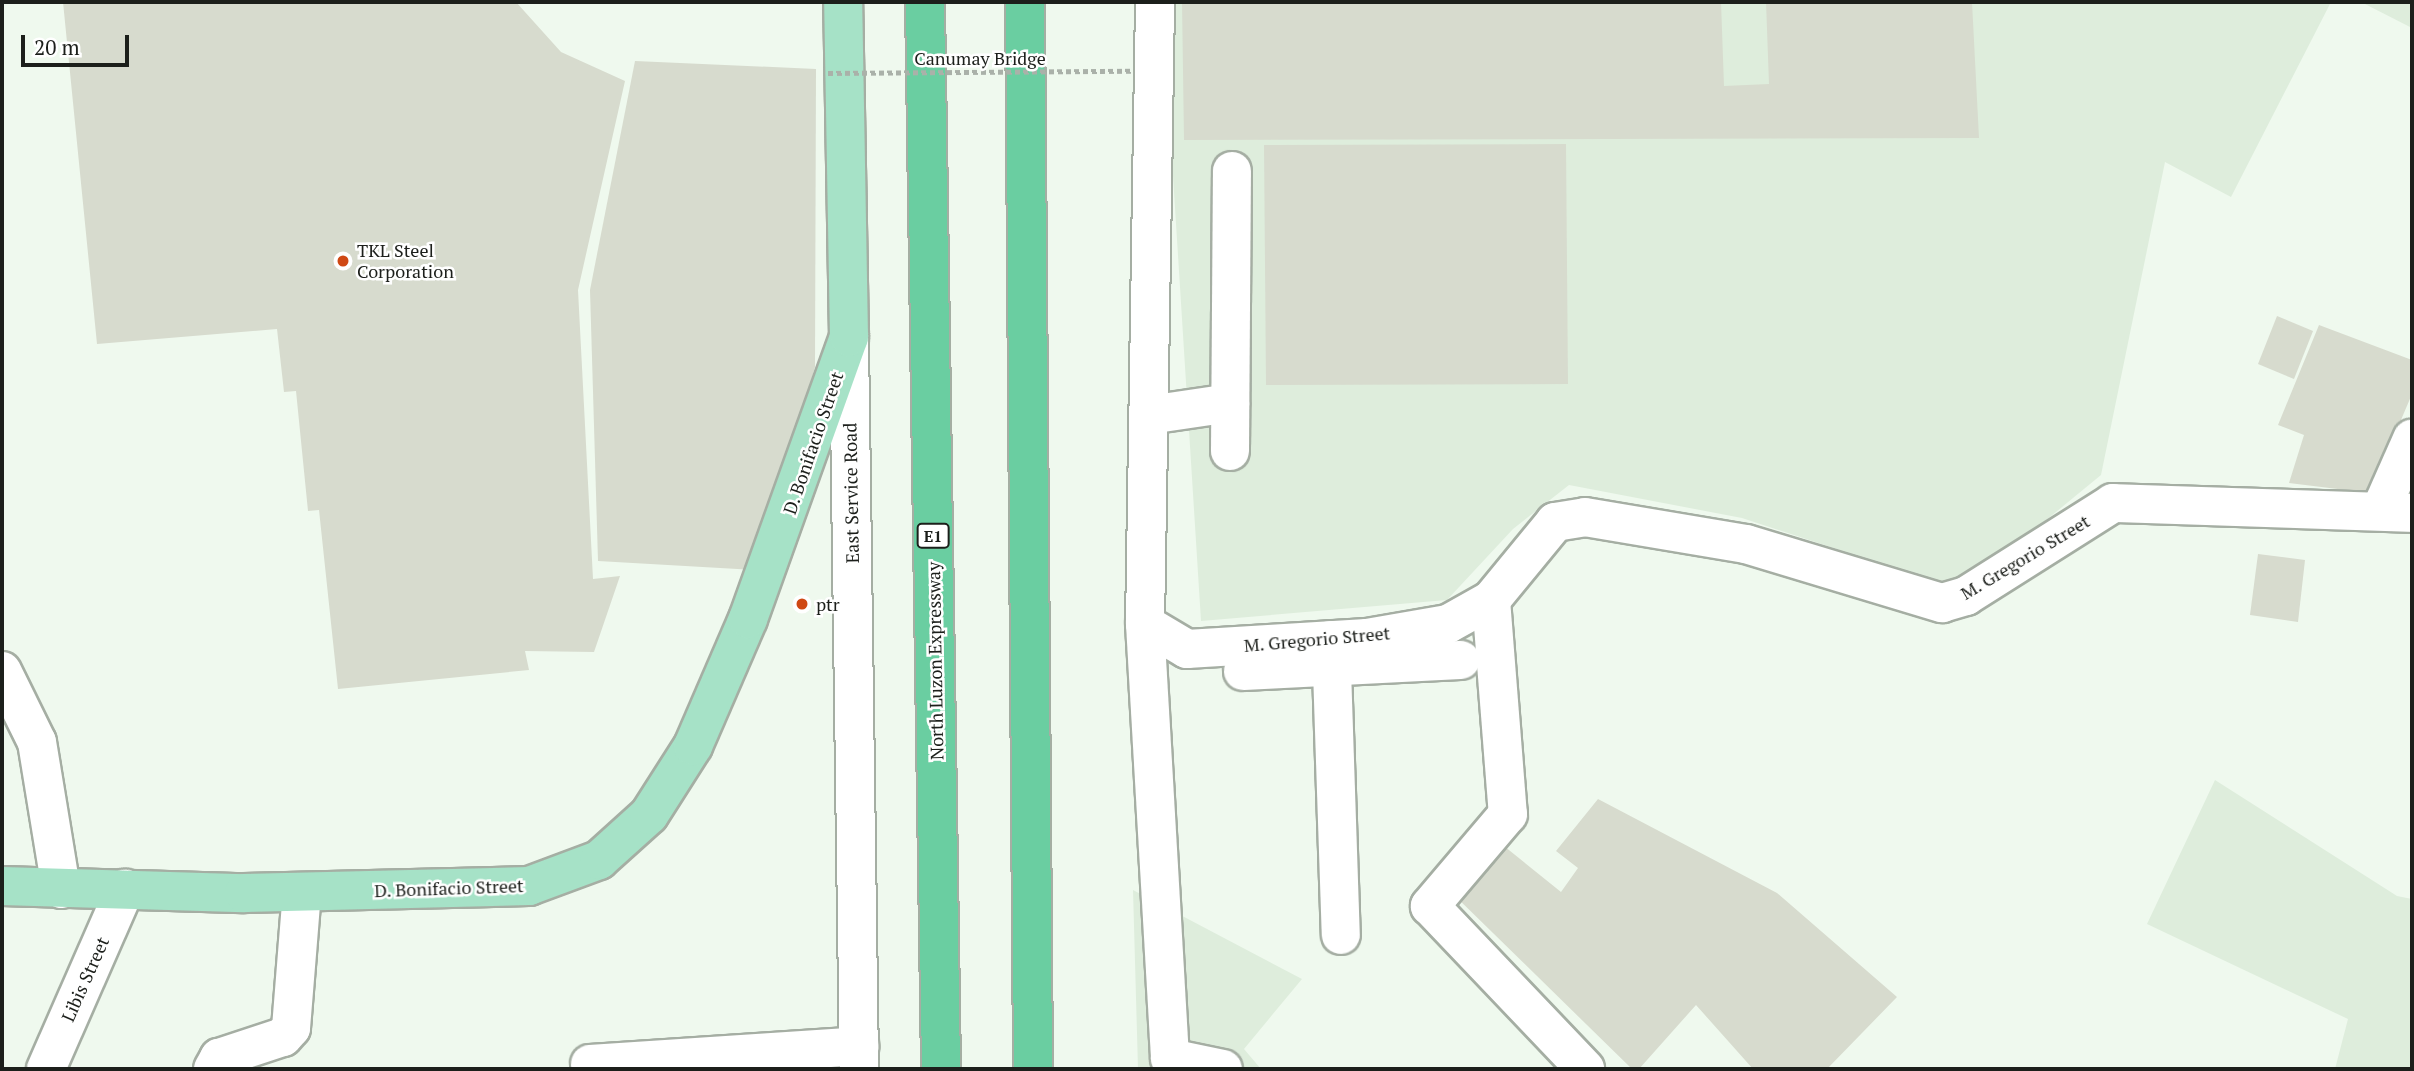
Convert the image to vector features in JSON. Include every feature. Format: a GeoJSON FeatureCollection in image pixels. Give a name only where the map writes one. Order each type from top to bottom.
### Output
{"type":"FeatureCollection","features":[{"type":"Feature","properties":{"kind":"highway","name":"North Luzon Expressway"},"geometry":{"type":"LineString","coordinates":[[925,2],[941,1069]]}},
{"type":"Feature","properties":{"kind":"highway"},"geometry":{"type":"LineString","coordinates":[[1025,2],[1033,1069]]}},
{"type":"Feature","properties":{"kind":"main road","name":"East Service Road"},"geometry":{"type":"LineString","coordinates":[[843,2],[849,337]]}},
{"type":"Feature","properties":{"kind":"main road","name":"D. Bonifacio Street"},"geometry":{"type":"LineString","coordinates":[[2,886],[302,892],[529,886],[599,860],[649,815],[693,746],[748,619],[849,337]]}},
{"type":"Feature","properties":{"kind":"street"},"geometry":{"type":"LineString","coordinates":[[1155,2],[1145,624],[1170,1058],[1223,1069]]}},
{"type":"Feature","properties":{"kind":"street"},"geometry":{"type":"LineString","coordinates":[[1230,451],[1231,171]]}},
{"type":"Feature","properties":{"kind":"street","name":"East Service Road"},"geometry":{"type":"LineString","coordinates":[[849,337],[859,1058]]}},
{"type":"Feature","properties":{"kind":"street"},"geometry":{"type":"LineString","coordinates":[[1149,415],[1230,402]]}},
{"type":"Feature","properties":{"kind":"street"},"geometry":{"type":"LineString","coordinates":[[2397,511],[2412,439]]}},
{"type":"Feature","properties":{"kind":"street","name":"M. Gregorio Street"},"geometry":{"type":"LineString","coordinates":[[1145,624],[1187,649],[1332,654],[1448,624],[1491,600],[1555,522],[1585,517],[1746,544],[1942,603],[1966,596],[2113,503],[2397,511]]}},
{"type":"Feature","properties":{"kind":"street"},"geometry":{"type":"LineString","coordinates":[[1491,600],[1508,776],[1507,818],[1430,906],[1585,1069]]}},
{"type":"Feature","properties":{"kind":"street"},"geometry":{"type":"LineString","coordinates":[[1170,674],[1332,654],[1461,660]]}},
{"type":"Feature","properties":{"kind":"street"},"geometry":{"type":"LineString","coordinates":[[1332,654],[1342,935]]}},
{"type":"Feature","properties":{"kind":"street"},"geometry":{"type":"LineString","coordinates":[[2,671],[37,742],[61,889]]}},
{"type":"Feature","properties":{"kind":"street","name":"Libis Street"},"geometry":{"type":"LineString","coordinates":[[46,1069],[125,889]]}},
{"type":"Feature","properties":{"kind":"street"},"geometry":{"type":"LineString","coordinates":[[212,1069],[219,1058],[283,1037],[291,1028],[302,892]]}},
{"type":"Feature","properties":{"kind":"street"},"geometry":{"type":"LineString","coordinates":[[590,1064],[859,1058]]}},
{"type":"Feature","properties":{"kind":"path","name":"Canumay Bridge"},"geometry":{"type":"LineString","coordinates":[[828,74],[1133,71]]}},
{"type":"Feature","properties":{"kind":"shaded area"},"geometry":{"type":"Polygon","coordinates":[[[1174,2],[2331,2],[2231,197],[2165,162],[2101,475],[1961,590],[1742,518],[1569,485],[1513,529],[1447,600],[1201,621],[1171,144],[1174,2]]]}},
{"type":"Feature","properties":{"kind":"shaded area"},"geometry":{"type":"Polygon","coordinates":[[[2361,2],[2412,2],[2412,28],[2361,2]]]}},
{"type":"Feature","properties":{"kind":"shaded area"},"geometry":{"type":"Polygon","coordinates":[[[2215,780],[2397,896],[2412,899],[2412,1069],[2335,1069],[2348,1019],[2147,924],[2215,780]]]}},
{"type":"Feature","properties":{"kind":"shaded area"},"geometry":{"type":"Polygon","coordinates":[[[1133,890],[1302,979],[1244,1049],[1261,1069],[1138,1069],[1133,890]]]}},
{"type":"Feature","properties":{"kind":"building"},"geometry":{"type":"Polygon","coordinates":[[[63,2],[516,2],[561,52],[625,81],[578,290],[593,579],[620,576],[594,652],[525,651],[529,670],[338,689],[319,510],[308,511],[296,391],[284,392],[277,329],[97,344],[63,2]]]}},
{"type":"Feature","properties":{"kind":"building"},"geometry":{"type":"Polygon","coordinates":[[[1182,2],[1721,2],[1724,86],[1769,84],[1766,2],[1972,2],[1979,138],[1184,140],[1182,2]]]}},
{"type":"Feature","properties":{"kind":"building"},"geometry":{"type":"Polygon","coordinates":[[[635,61],[816,69],[815,367],[755,570],[598,561],[590,290],[635,61]]]}},
{"type":"Feature","properties":{"kind":"building"},"geometry":{"type":"Polygon","coordinates":[[[1566,144],[1568,384],[1266,385],[1264,145],[1566,144]]]}},
{"type":"Feature","properties":{"kind":"building"},"geometry":{"type":"Polygon","coordinates":[[[2277,316],[2313,331],[2294,379],[2258,364],[2277,316]]]}},
{"type":"Feature","properties":{"kind":"building"},"geometry":{"type":"Polygon","coordinates":[[[2319,325],[2412,360],[2412,394],[2370,493],[2289,483],[2304,435],[2278,425],[2319,325]]]}},
{"type":"Feature","properties":{"kind":"building"},"geometry":{"type":"Polygon","coordinates":[[[2258,554],[2305,560],[2298,622],[2250,615],[2258,554]]]}},
{"type":"Feature","properties":{"kind":"building"},"geometry":{"type":"Polygon","coordinates":[[[1598,799],[1777,893],[1897,997],[1827,1069],[1753,1069],[1696,1005],[1639,1069],[1632,1069],[1450,891],[1494,838],[1561,892],[1578,868],[1556,851],[1598,799]]]}},
{"type":"Feature","properties":{"kind":"place","name":"TKL Steel Corporation"},"geometry":{"type":"Point","coordinates":[343,261]}},
{"type":"Feature","properties":{"kind":"place","name":"ptr"},"geometry":{"type":"Point","coordinates":[802,604]}}]}
